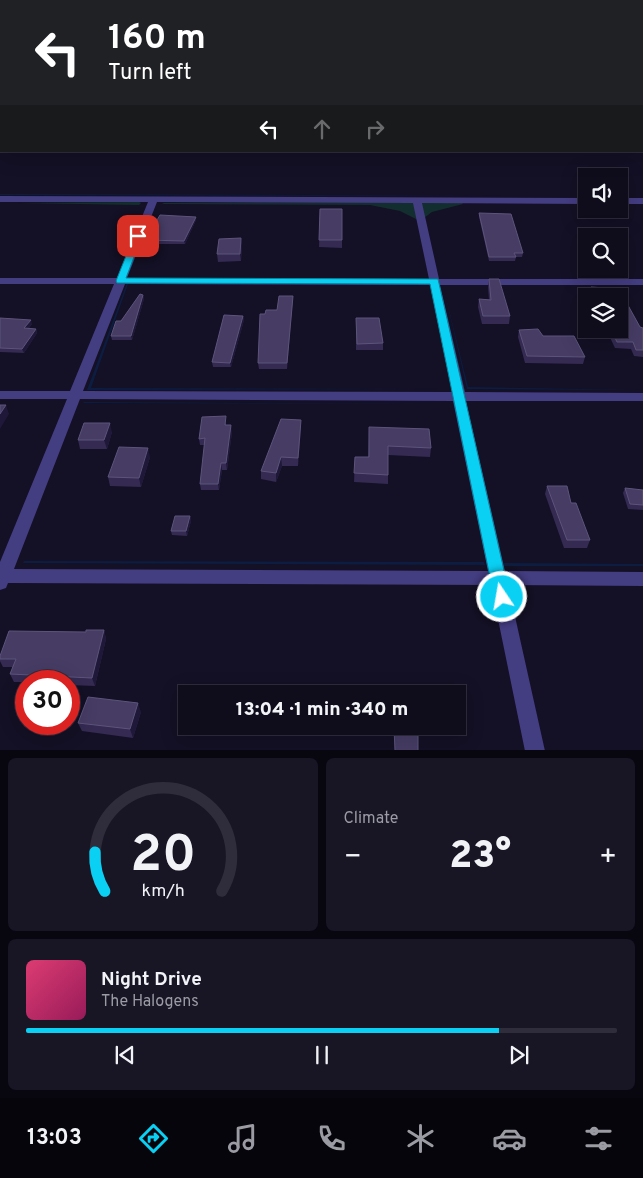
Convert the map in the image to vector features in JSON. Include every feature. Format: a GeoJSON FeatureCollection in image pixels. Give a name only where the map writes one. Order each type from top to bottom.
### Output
{"type":"FeatureCollection","features":[{"type":"Feature","properties":{"kind":"street"},"geometry":{"type":"LineString","coordinates":[[0,199],[578,200]]}},
{"type":"Feature","properties":{"kind":"street"},"geometry":{"type":"LineString","coordinates":[[153,200],[1,578],[643,579]]}},
{"type":"Feature","properties":{"kind":"street"},"geometry":{"type":"LineString","coordinates":[[417,200],[535,750]]}},
{"type":"Feature","properties":{"kind":"street"},"geometry":{"type":"LineString","coordinates":[[628,201],[643,201]]}},
{"type":"Feature","properties":{"kind":"street"},"geometry":{"type":"LineString","coordinates":[[0,281],[643,282]]}},
{"type":"Feature","properties":{"kind":"street"},"geometry":{"type":"LineString","coordinates":[[0,395],[643,397]]}},
{"type":"Feature","properties":{"kind":"green space"},"geometry":{"type":"Polygon","coordinates":[[[139,202],[141,203],[139,205],[17,203],[139,202]]]}},
{"type":"Feature","properties":{"kind":"green space"},"geometry":{"type":"Polygon","coordinates":[[[162,204],[463,204],[432,212],[420,221],[400,211],[370,205],[162,204]]]}},
{"type":"Feature","properties":{"kind":"water"},"geometry":{"type":"Polygon","coordinates":[[[0,194],[578,196],[0,195],[0,194]]]}},
{"type":"Feature","properties":{"kind":"water"},"geometry":{"type":"Polygon","coordinates":[[[127,283],[428,286],[128,284],[91,388],[447,389],[87,390],[127,283]]]}},
{"type":"Feature","properties":{"kind":"water"},"geometry":{"type":"Polygon","coordinates":[[[444,289],[468,387],[643,390],[467,389],[444,289]]]}},
{"type":"Feature","properties":{"kind":"water"},"geometry":{"type":"Polygon","coordinates":[[[84,402],[452,404],[83,403],[84,402]]]}},
{"type":"Feature","properties":{"kind":"water"},"geometry":{"type":"Polygon","coordinates":[[[24,561],[484,562],[485,565],[23,563],[24,561]]]}},
{"type":"Feature","properties":{"kind":"water"},"geometry":{"type":"Polygon","coordinates":[[[504,563],[643,564],[643,566],[504,566],[504,563]]]}},
{"type":"Feature","properties":{"kind":"building"},"geometry":{"type":"Polygon","coordinates":[[[320,209],[342,209],[342,240],[319,240],[320,209]]]}},
{"type":"Feature","properties":{"kind":"building"},"geometry":{"type":"Polygon","coordinates":[[[479,213],[511,214],[523,253],[514,253],[516,257],[489,257],[479,213]]]}},
{"type":"Feature","properties":{"kind":"building"},"geometry":{"type":"Polygon","coordinates":[[[160,215],[196,217],[184,241],[145,240],[160,215]]]}},
{"type":"Feature","properties":{"kind":"building"},"geometry":{"type":"Polygon","coordinates":[[[241,238],[240,254],[217,254],[219,239],[241,238]]]}},
{"type":"Feature","properties":{"kind":"building"},"geometry":{"type":"Polygon","coordinates":[[[489,279],[499,279],[510,316],[483,316],[479,299],[491,300],[489,279]]]}},
{"type":"Feature","properties":{"kind":"building"},"geometry":{"type":"Polygon","coordinates":[[[140,294],[143,295],[131,336],[111,336],[116,321],[121,321],[140,294]]]}},
{"type":"Feature","properties":{"kind":"building"},"geometry":{"type":"Polygon","coordinates":[[[279,296],[293,296],[287,363],[258,363],[260,314],[265,314],[266,310],[277,310],[279,296]]]}},
{"type":"Feature","properties":{"kind":"building"},"geometry":{"type":"Polygon","coordinates":[[[628,305],[640,327],[643,328],[643,350],[636,350],[633,342],[617,342],[615,338],[628,338],[628,305]]]}},
{"type":"Feature","properties":{"kind":"building"},"geometry":{"type":"Polygon","coordinates":[[[224,315],[243,316],[230,363],[212,362],[224,315]]]}},
{"type":"Feature","properties":{"kind":"building"},"geometry":{"type":"Polygon","coordinates":[[[0,318],[31,320],[24,328],[36,329],[22,349],[0,348],[0,318]]]}},
{"type":"Feature","properties":{"kind":"building"},"geometry":{"type":"Polygon","coordinates":[[[356,318],[379,318],[383,343],[357,344],[356,318]]]}},
{"type":"Feature","properties":{"kind":"building"},"geometry":{"type":"Polygon","coordinates":[[[538,329],[543,336],[574,336],[585,357],[527,356],[519,330],[538,329]]]}},
{"type":"Feature","properties":{"kind":"building"},"geometry":{"type":"Polygon","coordinates":[[[0,405],[6,405],[0,414],[0,405]]]}},
{"type":"Feature","properties":{"kind":"building"},"geometry":{"type":"Polygon","coordinates":[[[226,416],[225,425],[231,425],[226,463],[221,463],[218,484],[200,484],[205,438],[199,439],[202,417],[226,416]]]}},
{"type":"Feature","properties":{"kind":"building"},"geometry":{"type":"Polygon","coordinates":[[[281,419],[301,420],[298,458],[281,457],[276,473],[261,471],[281,419]]]}},
{"type":"Feature","properties":{"kind":"building"},"geometry":{"type":"Polygon","coordinates":[[[84,423],[110,423],[104,440],[78,440],[84,423]]]}},
{"type":"Feature","properties":{"kind":"building"},"geometry":{"type":"Polygon","coordinates":[[[369,427],[429,429],[431,448],[388,446],[388,475],[354,473],[355,457],[369,457],[369,427]]]}},
{"type":"Feature","properties":{"kind":"building"},"geometry":{"type":"Polygon","coordinates":[[[119,447],[148,448],[139,478],[108,477],[119,447]]]}},
{"type":"Feature","properties":{"kind":"building"},"geometry":{"type":"Polygon","coordinates":[[[547,486],[567,486],[571,503],[576,503],[590,540],[567,540],[547,486]]]}},
{"type":"Feature","properties":{"kind":"building"},"geometry":{"type":"Polygon","coordinates":[[[625,488],[643,490],[643,505],[630,504],[625,488]]]}},
{"type":"Feature","properties":{"kind":"building"},"geometry":{"type":"Polygon","coordinates":[[[175,516],[190,516],[186,531],[171,531],[175,516]]]}},
{"type":"Feature","properties":{"kind":"building"},"geometry":{"type":"Polygon","coordinates":[[[86,630],[104,630],[92,678],[80,677],[80,670],[15,670],[15,674],[10,674],[16,659],[0,659],[9,631],[86,632],[86,630]]]}},
{"type":"Feature","properties":{"kind":"building"},"geometry":{"type":"Polygon","coordinates":[[[88,697],[138,703],[130,729],[80,723],[80,718],[88,697]]]}},
{"type":"Feature","properties":{"kind":"building"},"geometry":{"type":"Polygon","coordinates":[[[394,735],[418,735],[418,750],[395,750],[394,735]]]}},
{"type":"Feature","properties":{"kind":"route"},"geometry":{"type":"LineString","coordinates":[[138,236],[120,281],[434,282],[502,597]]}}]}
